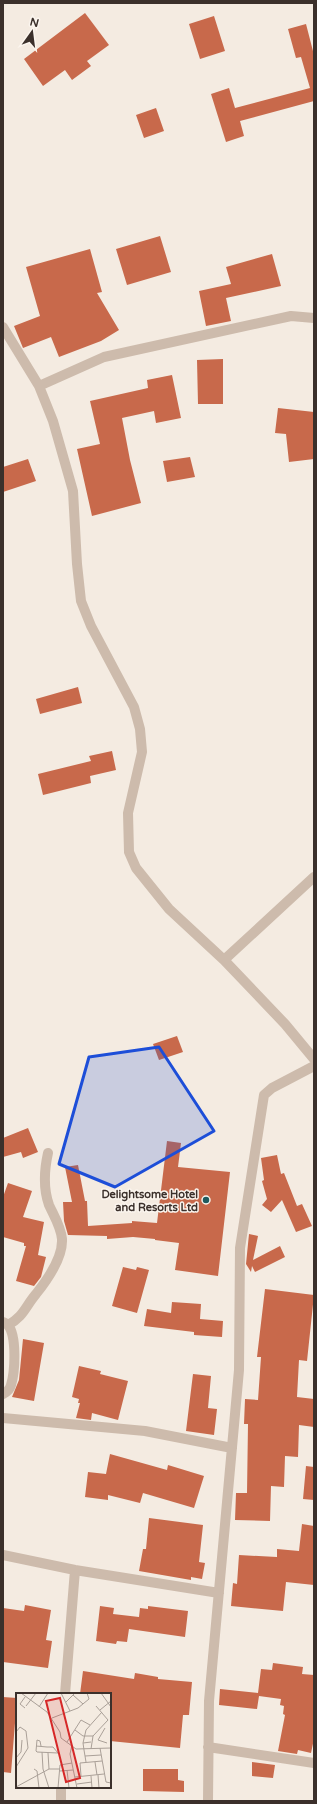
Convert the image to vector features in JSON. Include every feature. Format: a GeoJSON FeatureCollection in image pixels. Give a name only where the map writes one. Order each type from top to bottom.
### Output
{"type":"FeatureCollection","features":[{"type":"Feature","properties":{"kind":"street"},"geometry":{"type":"LineString","coordinates":[[39,386],[104,357],[291,316],[314,318]]}},
{"type":"Feature","properties":{"kind":"street"},"geometry":{"type":"LineString","coordinates":[[3,327],[39,386],[60,441],[72,491],[81,601],[91,626],[134,707],[140,729],[142,752],[128,813],[129,852],[136,868],[169,908],[224,960],[285,1024],[314,1059]]}},
{"type":"Feature","properties":{"kind":"street"},"geometry":{"type":"LineString","coordinates":[[224,960],[314,877]]}},
{"type":"Feature","properties":{"kind":"street"},"geometry":{"type":"LineString","coordinates":[[208,1801],[209,1702],[239,1370],[240,1248],[264,1095],[272,1088],[314,1066]]}},
{"type":"Feature","properties":{"kind":"street"},"geometry":{"type":"LineString","coordinates":[[3,1394],[7,1392],[11,1385],[15,1355],[13,1338],[6,1323],[20,1318],[29,1302],[43,1285],[62,1249],[62,1238],[49,1204],[45,1186],[44,1169],[48,1154]]}},
{"type":"Feature","properties":{"kind":"street"},"geometry":{"type":"LineString","coordinates":[[3,1418],[146,1431],[232,1448]]}},
{"type":"Feature","properties":{"kind":"street"},"geometry":{"type":"LineString","coordinates":[[3,1555],[75,1570],[219,1592]]}},
{"type":"Feature","properties":{"kind":"street"},"geometry":{"type":"LineString","coordinates":[[65,1693],[75,1570]]}},
{"type":"Feature","properties":{"kind":"street"},"geometry":{"type":"LineString","coordinates":[[208,1747],[314,1763]]}},
{"type":"Feature","properties":{"kind":"street"},"geometry":{"type":"LineString","coordinates":[[61,1788],[61,1801]]}},
{"type":"Feature","properties":{"kind":"highlighted area"},"geometry":{"type":"Polygon","coordinates":[[[159,1047],[214,1131],[115,1187],[59,1164],[89,1057],[159,1047]]]}},
{"type":"Feature","properties":{"kind":"building"},"geometry":{"type":"Polygon","coordinates":[[[85,13],[109,45],[87,61],[91,66],[72,80],[65,70],[43,86],[24,59],[85,13]]]}},
{"type":"Feature","properties":{"kind":"building"},"geometry":{"type":"Polygon","coordinates":[[[214,16],[225,51],[200,59],[189,24],[214,16]]]}},
{"type":"Feature","properties":{"kind":"building"},"geometry":{"type":"Polygon","coordinates":[[[306,24],[314,55],[314,101],[240,121],[244,136],[226,142],[211,94],[229,88],[235,108],[310,88],[301,57],[296,58],[288,29],[306,24]]]}},
{"type":"Feature","properties":{"kind":"building"},"geometry":{"type":"Polygon","coordinates":[[[156,108],[164,131],[144,138],[136,115],[156,108]]]}},
{"type":"Feature","properties":{"kind":"building"},"geometry":{"type":"Polygon","coordinates":[[[160,236],[171,272],[127,285],[116,249],[160,236]]]}},
{"type":"Feature","properties":{"kind":"building"},"geometry":{"type":"Polygon","coordinates":[[[90,249],[102,292],[97,293],[119,330],[101,341],[59,357],[51,337],[23,348],[14,326],[40,316],[26,267],[90,249]]]}},
{"type":"Feature","properties":{"kind":"building"},"geometry":{"type":"Polygon","coordinates":[[[272,254],[281,286],[226,298],[231,321],[206,326],[199,291],[231,284],[226,267],[272,254]]]}},
{"type":"Feature","properties":{"kind":"building"},"geometry":{"type":"Polygon","coordinates":[[[223,359],[223,404],[198,404],[197,360],[223,359]]]}},
{"type":"Feature","properties":{"kind":"building"},"geometry":{"type":"Polygon","coordinates":[[[172,375],[181,418],[156,423],[154,411],[122,418],[130,460],[141,503],[92,516],[77,449],[100,444],[90,401],[148,388],[147,380],[172,375]]]}},
{"type":"Feature","properties":{"kind":"building"},"geometry":{"type":"Polygon","coordinates":[[[278,408],[314,412],[314,459],[289,462],[286,434],[275,433],[278,408]]]}},
{"type":"Feature","properties":{"kind":"building"},"geometry":{"type":"Polygon","coordinates":[[[190,457],[195,477],[167,482],[163,461],[190,457]]]}},
{"type":"Feature","properties":{"kind":"building"},"geometry":{"type":"Polygon","coordinates":[[[28,459],[36,481],[3,492],[3,467],[28,459]]]}},
{"type":"Feature","properties":{"kind":"building"},"geometry":{"type":"Polygon","coordinates":[[[78,687],[82,703],[40,714],[36,699],[78,687]]]}},
{"type":"Feature","properties":{"kind":"building"},"geometry":{"type":"Polygon","coordinates":[[[112,751],[116,770],[90,776],[91,783],[43,795],[38,774],[91,761],[89,756],[112,751]]]}},
{"type":"Feature","properties":{"kind":"building"},"geometry":{"type":"Polygon","coordinates":[[[177,1036],[183,1052],[159,1060],[153,1044],[177,1036]]]}},
{"type":"Feature","properties":{"kind":"building"},"geometry":{"type":"Polygon","coordinates":[[[28,1128],[38,1152],[23,1158],[21,1152],[3,1157],[3,1138],[28,1128]]]}},
{"type":"Feature","properties":{"kind":"building"},"geometry":{"type":"Polygon","coordinates":[[[167,1141],[181,1143],[178,1167],[230,1172],[218,1276],[175,1270],[179,1243],[133,1237],[107,1239],[107,1236],[68,1235],[64,1221],[63,1202],[72,1202],[65,1167],[78,1165],[85,1201],[87,1201],[88,1226],[132,1223],[132,1221],[157,1223],[167,1141]]]}},
{"type":"Feature","properties":{"kind":"building"},"geometry":{"type":"Polygon","coordinates":[[[277,1155],[281,1174],[284,1173],[297,1206],[302,1204],[312,1226],[296,1232],[282,1200],[271,1212],[262,1205],[267,1199],[262,1181],[264,1180],[261,1158],[277,1155]]]}},
{"type":"Feature","properties":{"kind":"building"},"geometry":{"type":"Polygon","coordinates":[[[8,1183],[32,1191],[23,1217],[44,1222],[38,1255],[46,1257],[41,1277],[34,1286],[16,1281],[26,1246],[24,1246],[24,1243],[3,1237],[3,1197],[8,1183]]]}},
{"type":"Feature","properties":{"kind":"building"},"geometry":{"type":"Polygon","coordinates":[[[249,1234],[258,1236],[253,1260],[280,1246],[285,1257],[255,1272],[252,1266],[251,1272],[246,1264],[249,1234]]]}},
{"type":"Feature","properties":{"kind":"building"},"geometry":{"type":"Polygon","coordinates":[[[123,1267],[136,1270],[137,1267],[149,1270],[137,1313],[112,1306],[123,1267]]]}},
{"type":"Feature","properties":{"kind":"building"},"geometry":{"type":"Polygon","coordinates":[[[265,1289],[314,1295],[307,1361],[299,1360],[297,1397],[314,1399],[314,1427],[299,1425],[298,1457],[285,1456],[284,1487],[271,1486],[270,1521],[235,1520],[236,1493],[247,1493],[248,1424],[244,1424],[245,1399],[258,1400],[261,1357],[257,1357],[265,1289]]]}},
{"type":"Feature","properties":{"kind":"building"},"geometry":{"type":"Polygon","coordinates":[[[172,1302],[201,1304],[200,1319],[223,1321],[222,1337],[194,1335],[194,1332],[144,1326],[147,1309],[171,1313],[172,1302]]]}},
{"type":"Feature","properties":{"kind":"building"},"geometry":{"type":"Polygon","coordinates":[[[23,1339],[44,1343],[34,1401],[12,1397],[19,1380],[23,1339]]]}},
{"type":"Feature","properties":{"kind":"building"},"geometry":{"type":"Polygon","coordinates":[[[79,1366],[101,1371],[100,1374],[128,1381],[118,1420],[92,1413],[91,1420],[76,1418],[80,1403],[78,1403],[79,1399],[72,1397],[79,1366]]]}},
{"type":"Feature","properties":{"kind":"building"},"geometry":{"type":"Polygon","coordinates":[[[193,1374],[211,1376],[208,1408],[217,1409],[214,1435],[186,1431],[193,1374]]]}},
{"type":"Feature","properties":{"kind":"building"},"geometry":{"type":"Polygon","coordinates":[[[110,1454],[167,1470],[168,1465],[204,1476],[194,1508],[143,1493],[140,1503],[108,1495],[108,1500],[85,1497],[88,1472],[106,1474],[110,1454]]]}},
{"type":"Feature","properties":{"kind":"building"},"geometry":{"type":"Polygon","coordinates":[[[306,1466],[314,1467],[314,1500],[303,1499],[306,1466]]]}},
{"type":"Feature","properties":{"kind":"building"},"geometry":{"type":"Polygon","coordinates":[[[149,1518],[203,1525],[199,1562],[205,1563],[202,1579],[191,1577],[191,1580],[139,1571],[143,1549],[146,1549],[149,1518]]]}},
{"type":"Feature","properties":{"kind":"building"},"geometry":{"type":"Polygon","coordinates":[[[302,1524],[314,1526],[314,1585],[286,1582],[283,1611],[231,1606],[233,1583],[237,1584],[239,1555],[277,1557],[277,1549],[299,1551],[302,1524]]]}},
{"type":"Feature","properties":{"kind":"building"},"geometry":{"type":"Polygon","coordinates":[[[25,1605],[51,1610],[46,1640],[52,1641],[48,1668],[3,1662],[3,1608],[24,1611],[25,1605]]]}},
{"type":"Feature","properties":{"kind":"building"},"geometry":{"type":"Polygon","coordinates":[[[100,1606],[114,1608],[113,1614],[139,1617],[140,1608],[148,1609],[148,1606],[188,1611],[185,1637],[129,1629],[127,1642],[117,1641],[116,1644],[96,1641],[100,1606]]]}},
{"type":"Feature","properties":{"kind":"building"},"geometry":{"type":"Polygon","coordinates":[[[273,1663],[303,1667],[302,1674],[314,1675],[314,1739],[311,1753],[298,1750],[297,1754],[278,1751],[285,1715],[283,1714],[284,1706],[280,1705],[281,1699],[259,1696],[257,1709],[219,1705],[220,1689],[258,1693],[261,1669],[272,1670],[273,1663]]]}},
{"type":"Feature","properties":{"kind":"building"},"geometry":{"type":"Polygon","coordinates":[[[83,1671],[134,1679],[135,1673],[158,1677],[158,1679],[192,1682],[189,1715],[183,1715],[180,1748],[111,1741],[111,1693],[80,1693],[83,1671]]]}},
{"type":"Feature","properties":{"kind":"building"},"geometry":{"type":"Polygon","coordinates":[[[3,1697],[16,1698],[11,1773],[3,1772],[3,1697]]]}},
{"type":"Feature","properties":{"kind":"building"},"geometry":{"type":"Polygon","coordinates":[[[252,1762],[275,1765],[273,1778],[252,1776],[252,1762]]]}},
{"type":"Feature","properties":{"kind":"building"},"geometry":{"type":"Polygon","coordinates":[[[143,1769],[178,1769],[178,1780],[184,1781],[184,1792],[143,1791],[143,1769]]]}},
{"type":"Feature","properties":{"kind":"place","name":"Delightsome Hotel and Resorts Ltd"},"geometry":{"type":"Point","coordinates":[206,1200]}}]}
